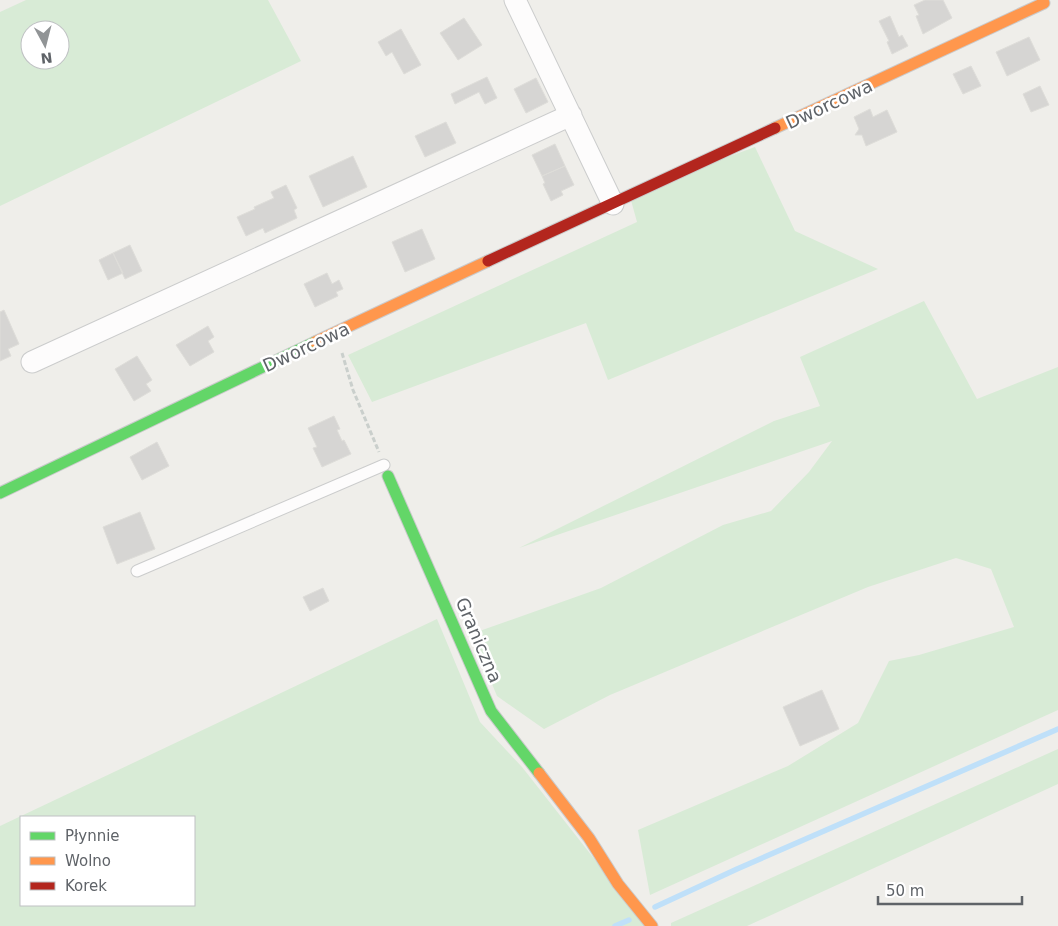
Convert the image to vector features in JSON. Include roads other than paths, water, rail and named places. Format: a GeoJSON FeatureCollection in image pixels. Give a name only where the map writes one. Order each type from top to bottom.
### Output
{"type":"FeatureCollection","features":[{"type":"Feature","properties":{"kind":"street"},"geometry":{"type":"LineString","coordinates":[[515,0],[613,204]]}},
{"type":"Feature","properties":{"kind":"street","name":"Dworcowa"},"geometry":{"type":"LineString","coordinates":[[0,493],[336,332],[1047,4]]}},
{"type":"Feature","properties":{"kind":"street"},"geometry":{"type":"LineString","coordinates":[[32,362],[571,116]]}},
{"type":"Feature","properties":{"kind":"street","name":"Graniczna"},"geometry":{"type":"LineString","coordinates":[[386,471],[490,712],[589,838],[618,884],[652,926]]}},
{"type":"Feature","properties":{"kind":"lane"},"geometry":{"type":"LineString","coordinates":[[137,571],[386,471]]}},
{"type":"Feature","properties":{"kind":"waterway"},"geometry":{"type":"LineString","coordinates":[[655,907],[737,869],[1058,729]]}},
{"type":"Feature","properties":{"kind":"waterway"},"geometry":{"type":"LineString","coordinates":[[615,926],[629,920]]}}]}
